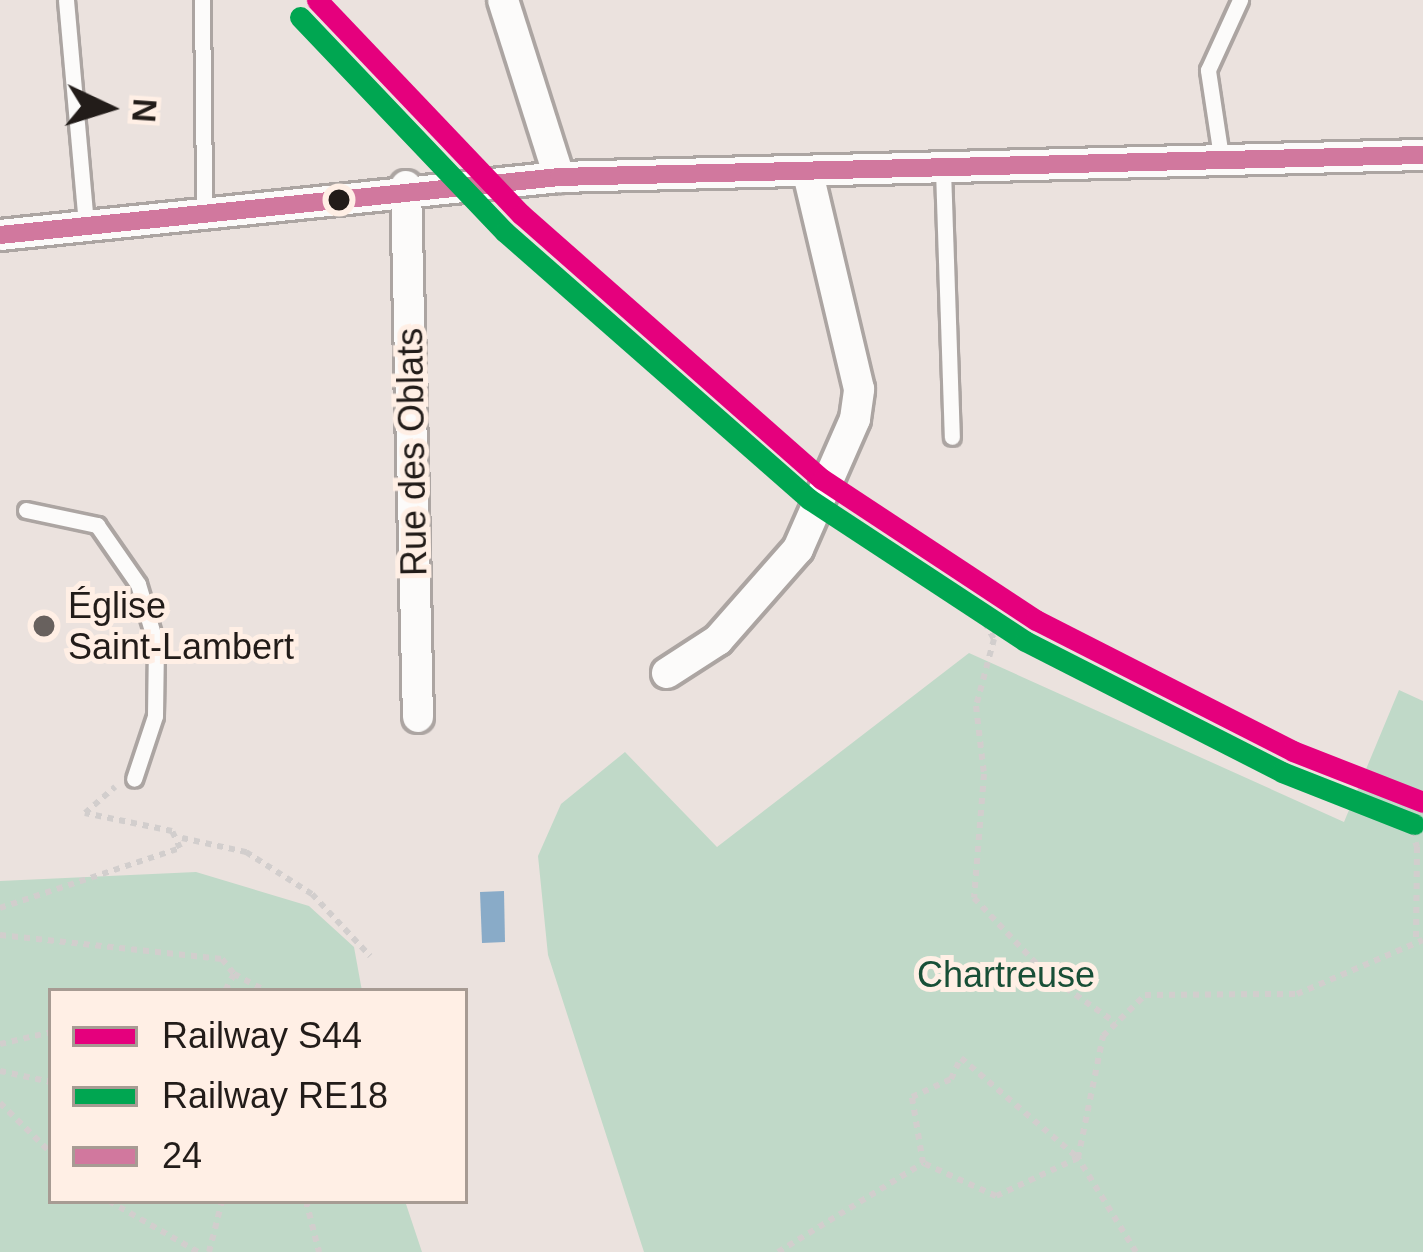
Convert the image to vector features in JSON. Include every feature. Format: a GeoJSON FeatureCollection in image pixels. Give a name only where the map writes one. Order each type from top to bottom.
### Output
{"type":"FeatureCollection","features":[{"type":"Feature","properties":{"kind":"street"},"geometry":{"type":"LineString","coordinates":[[503,0],[560,177]]}},
{"type":"Feature","properties":{"kind":"street"},"geometry":{"type":"LineString","coordinates":[[0,235],[204,206],[560,177],[1423,155]]}},
{"type":"Feature","properties":{"kind":"street"},"geometry":{"type":"LineString","coordinates":[[668,674],[760,597],[822,514],[859,389],[808,173]]}},
{"type":"Feature","properties":{"kind":"street","name":"Rue des Oblats"},"geometry":{"type":"LineString","coordinates":[[406,186],[418,717]]}},
{"type":"Feature","properties":{"kind":"lane"},"geometry":{"type":"LineString","coordinates":[[66,0],[86,224]]}},
{"type":"Feature","properties":{"kind":"lane"},"geometry":{"type":"LineString","coordinates":[[202,0],[204,206]]}},
{"type":"Feature","properties":{"kind":"lane"},"geometry":{"type":"LineString","coordinates":[[1222,163],[1208,70],[1240,0]]}},
{"type":"Feature","properties":{"kind":"lane"},"geometry":{"type":"LineString","coordinates":[[943,170],[952,437]]}},
{"type":"Feature","properties":{"kind":"lane"},"geometry":{"type":"LineString","coordinates":[[26,510],[97,525],[138,584],[156,644],[154,716],[134,778]]}},
{"type":"Feature","properties":{"kind":"path"},"geometry":{"type":"LineString","coordinates":[[822,514],[979,611],[994,639],[976,706],[984,774],[974,898],[1046,974],[1116,1023]]}},
{"type":"Feature","properties":{"kind":"path"},"geometry":{"type":"LineString","coordinates":[[1371,772],[1423,799]]}},
{"type":"Feature","properties":{"kind":"path"},"geometry":{"type":"LineString","coordinates":[[134,778],[90,799],[85,813],[263,862],[312,894],[370,956]]}},
{"type":"Feature","properties":{"kind":"path"},"geometry":{"type":"LineString","coordinates":[[1078,1158],[1103,1036],[1145,995],[1297,994],[1419,939],[1417,847],[1398,785]]}},
{"type":"Feature","properties":{"kind":"path"},"geometry":{"type":"LineString","coordinates":[[0,908],[182,838]]}},
{"type":"Feature","properties":{"kind":"path"},"geometry":{"type":"LineString","coordinates":[[0,935],[222,959],[234,974],[260,988]]}},
{"type":"Feature","properties":{"kind":"path"},"geometry":{"type":"LineString","coordinates":[[227,988],[234,974]]}},
{"type":"Feature","properties":{"kind":"path"},"geometry":{"type":"LineString","coordinates":[[0,1044],[48,1034]]}},
{"type":"Feature","properties":{"kind":"path"},"geometry":{"type":"LineString","coordinates":[[923,1163],[912,1097],[951,1079],[961,1058],[1078,1158],[1136,1252]]}},
{"type":"Feature","properties":{"kind":"path"},"geometry":{"type":"LineString","coordinates":[[0,1071],[48,1081]]}},
{"type":"Feature","properties":{"kind":"path"},"geometry":{"type":"LineString","coordinates":[[0,1102],[48,1150]]}},
{"type":"Feature","properties":{"kind":"path"},"geometry":{"type":"LineString","coordinates":[[923,1163],[996,1196],[1078,1158]]}},
{"type":"Feature","properties":{"kind":"path"},"geometry":{"type":"LineString","coordinates":[[778,1252],[923,1163]]}},
{"type":"Feature","properties":{"kind":"path"},"geometry":{"type":"LineString","coordinates":[[114,1204],[198,1252]]}},
{"type":"Feature","properties":{"kind":"path"},"geometry":{"type":"LineString","coordinates":[[209,1252],[221,1204]]}},
{"type":"Feature","properties":{"kind":"path"},"geometry":{"type":"LineString","coordinates":[[307,1204],[319,1252]]}},
{"type":"Feature","properties":{"kind":"green space","name":"Chartreuse"},"geometry":{"type":"Polygon","coordinates":[[[969,653],[1344,822],[1399,690],[1423,701],[1423,1252],[644,1252],[548,955],[538,856],[561,804],[625,752],[717,847],[969,653]]]}},
{"type":"Feature","properties":{"kind":"green space"},"geometry":{"type":"Polygon","coordinates":[[[196,872],[309,906],[354,947],[361,988],[48,988],[48,1204],[406,1204],[422,1252],[0,1252],[0,881],[196,872]]]}},
{"type":"Feature","properties":{"kind":"water"},"geometry":{"type":"Polygon","coordinates":[[[504,891],[505,942],[482,943],[480,892],[504,891]]]}},
{"type":"Feature","properties":{"kind":"rail line","name":"S44"},"geometry":{"type":"LineString","coordinates":[[317,0],[521,214],[822,479],[1036,620],[1293,751],[1423,802]]}},
{"type":"Feature","properties":{"kind":"rail line","name":"RE18"},"geometry":{"type":"LineString","coordinates":[[300,17],[505,232],[809,499],[1025,641],[1282,772],[1414,824]]}},
{"type":"Feature","properties":{"kind":"transit line","name":"24"},"geometry":{"type":"LineString","coordinates":[[0,235],[559,177],[1423,155]]}},
{"type":"Feature","properties":{"kind":"place","name":"Église Saint-Lambert"},"geometry":{"type":"Point","coordinates":[44,626]}}]}
